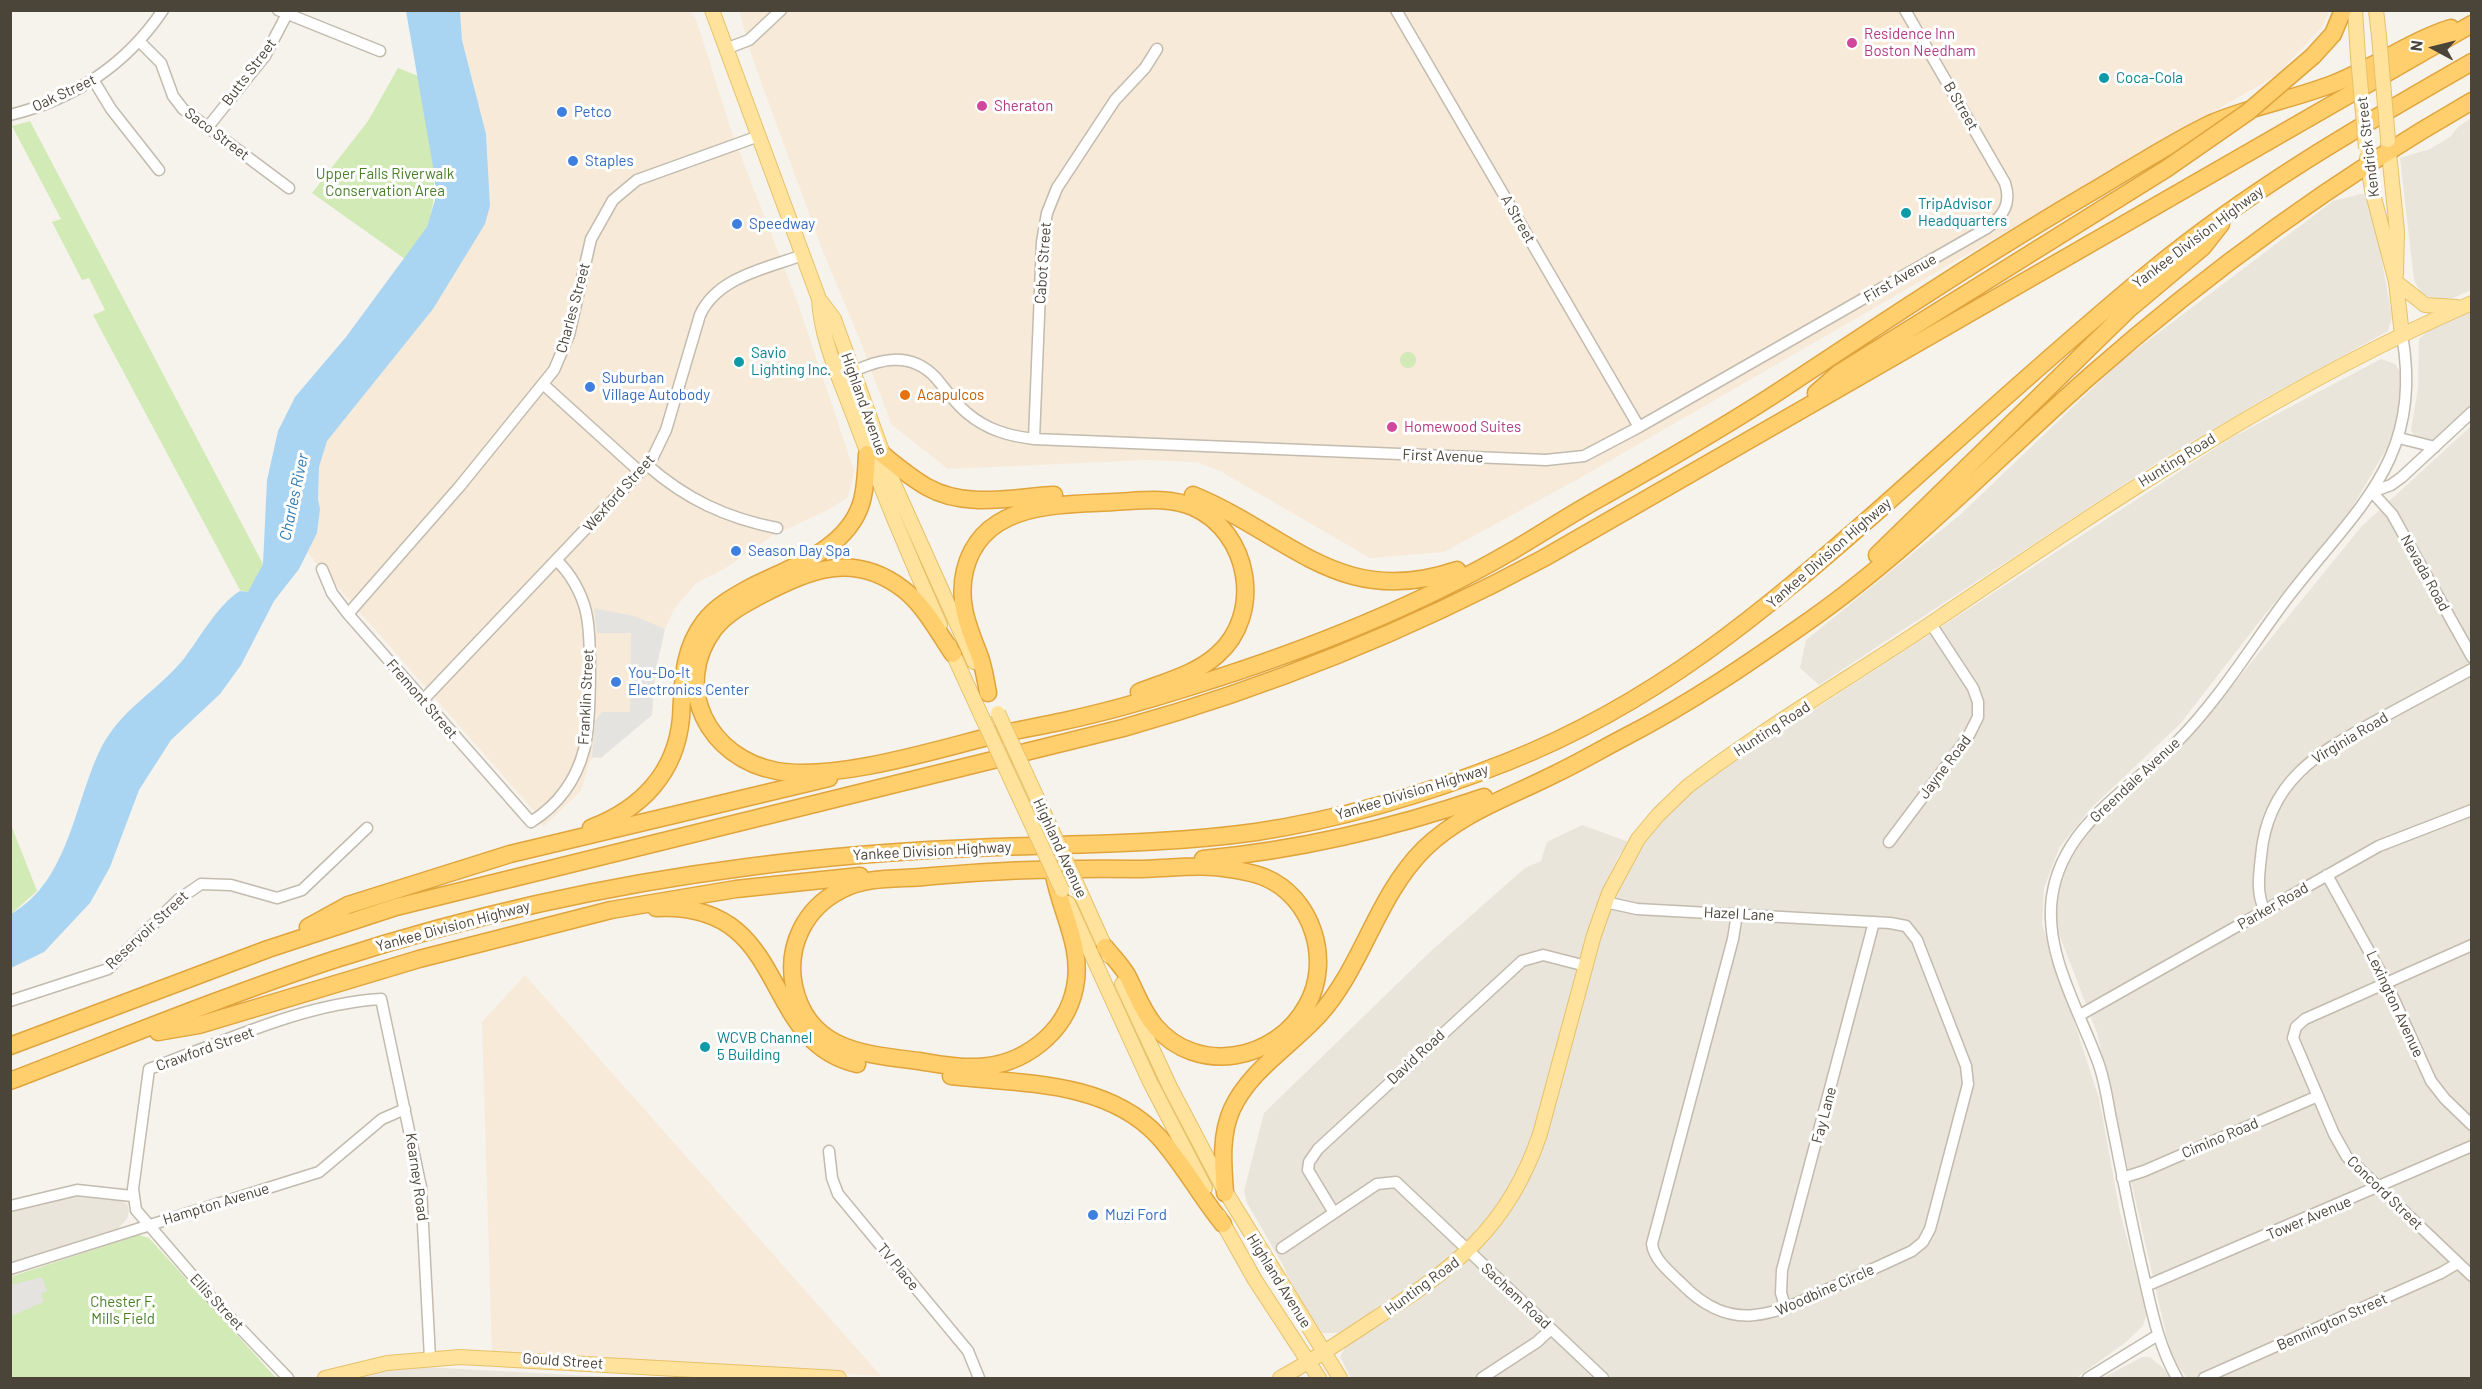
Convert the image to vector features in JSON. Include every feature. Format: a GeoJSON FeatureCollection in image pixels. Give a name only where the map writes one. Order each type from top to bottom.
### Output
{"type":"FeatureCollection","features":[{"type":"Feature","properties":{"kind":"highway"},"geometry":{"type":"LineString","coordinates":[[1787,418],[1839,373],[2166,169],[2248,112],[2313,56],[2333,34],[2343,10]]}},
{"type":"Feature","properties":{"kind":"highway"},"geometry":{"type":"LineString","coordinates":[[10,1046],[268,949],[440,895],[1088,737],[1184,711],[1271,682],[1389,635],[1479,592],[1787,418],[2472,22]]}},
{"type":"Feature","properties":{"kind":"highway"},"geometry":{"type":"LineString","coordinates":[[268,949],[348,905],[542,846],[854,772],[885,762],[1026,728],[1060,722],[1151,698],[1304,647],[1452,582],[1515,549],[1731,422],[1990,251],[2187,136],[2243,111],[2331,85],[2366,69],[2423,36],[2472,22]]}},
{"type":"Feature","properties":{"kind":"highway","name":"Yankee Division Highway"},"geometry":{"type":"LineString","coordinates":[[10,1081],[267,983],[371,948],[475,919],[580,895],[724,870],[832,857],[923,850],[1151,842],[1251,833],[1368,808],[1499,765],[1549,744],[1615,710],[1669,678],[1738,630],[1804,576],[2137,283],[2237,205],[2335,140],[2472,62]]}},
{"type":"Feature","properties":{"kind":"highway"},"geometry":{"type":"LineString","coordinates":[[1226,1193],[1224,1140],[1228,1119],[1237,1100],[1254,1077],[1315,1019],[1330,1001],[1388,895],[1406,869],[1432,842],[1463,818],[1589,756],[1686,703],[1810,620],[1917,534],[2132,340],[2238,256],[2367,155],[2472,101]]}},
{"type":"Feature","properties":{"kind":"highway"},"geometry":{"type":"LineString","coordinates":[[1791,631],[1879,552],[2133,305],[2203,247],[2237,205]]}},
{"type":"Feature","properties":{"kind":"highway"},"geometry":{"type":"LineString","coordinates":[[542,846],[617,816],[633,806],[654,787],[666,769],[676,744],[685,666],[698,632],[724,603],[816,555],[842,535],[860,506],[875,454],[926,487],[967,500],[1150,489],[1184,492],[1210,503],[1329,569],[1372,581],[1404,582],[1442,575],[1482,560],[1537,534]]}},
{"type":"Feature","properties":{"kind":"highway"},"geometry":{"type":"LineString","coordinates":[[988,693],[981,659],[965,622],[963,582],[973,550],[1000,521],[1018,512],[1039,506],[1158,500],[1191,506],[1220,525],[1234,544],[1241,559],[1246,591],[1240,621],[1221,651],[1206,664],[1157,685],[1026,728]]}},
{"type":"Feature","properties":{"kind":"highway"},"geometry":{"type":"LineString","coordinates":[[885,762],[792,772],[765,768],[734,754],[712,733],[698,699],[698,664],[710,636],[726,616],[747,603],[809,572],[842,567],[870,572],[902,588],[921,608],[953,654]]}},
{"type":"Feature","properties":{"kind":"highway"},"geometry":{"type":"LineString","coordinates":[[1102,868],[1253,853],[1368,832],[1458,806],[1589,756]]}},
{"type":"Feature","properties":{"kind":"highway"},"geometry":{"type":"LineString","coordinates":[[116,1040],[199,1025],[419,959],[658,901],[756,886],[884,874],[1218,867],[1248,872],[1270,880],[1295,900],[1309,920],[1317,945],[1317,976],[1304,1011],[1280,1036],[1247,1054],[1211,1056],[1180,1046],[1158,1030],[1144,1011],[1125,973],[1105,946]]}},
{"type":"Feature","properties":{"kind":"highway"},"geometry":{"type":"LineString","coordinates":[[957,873],[873,880],[850,885],[829,897],[808,916],[795,945],[792,973],[804,1012],[824,1035],[842,1047],[859,1053],[966,1067],[999,1064],[1028,1052],[1044,1040],[1062,1020],[1075,988],[1076,950],[1053,871]]}},
{"type":"Feature","properties":{"kind":"highway"},"geometry":{"type":"LineString","coordinates":[[578,920],[664,908],[697,912],[726,923],[759,952],[804,1032],[825,1051],[845,1061],[1068,1090],[1109,1102],[1134,1115],[1160,1138],[1223,1224]]}},
{"type":"Feature","properties":{"kind":"main road","name":"Highland Avenue"},"geometry":{"type":"LineString","coordinates":[[712,10],[728,48],[819,299],[834,320],[906,549],[1053,871]]}},
{"type":"Feature","properties":{"kind":"main road","name":"Kendrick Street"},"geometry":{"type":"LineString","coordinates":[[2355,10],[2367,155],[2375,205],[2396,282]]}},
{"type":"Feature","properties":{"kind":"main road","name":"Kendrick Street"},"geometry":{"type":"LineString","coordinates":[[2376,10],[2397,240],[2396,282],[2402,335]]}},
{"type":"Feature","properties":{"kind":"main road"},"geometry":{"type":"LineString","coordinates":[[2396,282],[2427,305],[2448,308],[2469,304]]}},
{"type":"Feature","properties":{"kind":"main road","name":"Highland Avenue"},"geometry":{"type":"LineString","coordinates":[[819,299],[820,323],[839,378],[998,713],[1166,1079],[1226,1193],[1340,1378]]}},
{"type":"Feature","properties":{"kind":"main road","name":"Hunting Road"},"geometry":{"type":"LineString","coordinates":[[1308,1362],[1432,1281],[1469,1251],[1502,1212],[1529,1165],[1547,1111],[1605,902],[1622,865],[1638,839],[1658,815],[1688,786],[2199,446],[2277,400],[2402,335],[2469,304]]}},
{"type":"Feature","properties":{"kind":"main road","name":"Highland Avenue"},"geometry":{"type":"LineString","coordinates":[[1059,890],[1149,1080],[1223,1224],[1245,1264],[1319,1378]]}},
{"type":"Feature","properties":{"kind":"main road","name":"Gould Street"},"geometry":{"type":"LineString","coordinates":[[325,1378],[376,1365],[430,1358],[508,1358],[694,1374],[839,1378]]}},
{"type":"Feature","properties":{"kind":"main road"},"geometry":{"type":"LineString","coordinates":[[1280,1378],[1308,1362]]}},
{"type":"Feature","properties":{"kind":"street","name":"Oak Street"},"geometry":{"type":"LineString","coordinates":[[10,115],[52,102],[94,81],[140,41],[162,10]]}},
{"type":"Feature","properties":{"kind":"street"},"geometry":{"type":"LineString","coordinates":[[728,48],[749,40],[781,10]]}},
{"type":"Feature","properties":{"kind":"street","name":"A Street"},"geometry":{"type":"LineString","coordinates":[[1396,10],[1639,427]]}},
{"type":"Feature","properties":{"kind":"street","name":"B Street"},"geometry":{"type":"LineString","coordinates":[[1905,10],[2003,178],[2008,194],[2007,205]]}},
{"type":"Feature","properties":{"kind":"street"},"geometry":{"type":"LineString","coordinates":[[282,12],[380,51]]}},
{"type":"Feature","properties":{"kind":"street","name":"Butts Street"},"geometry":{"type":"LineString","coordinates":[[207,128],[265,56],[282,12]]}},
{"type":"Feature","properties":{"kind":"street","name":"Saco Street"},"geometry":{"type":"LineString","coordinates":[[140,41],[161,63],[177,103],[289,188]]}},
{"type":"Feature","properties":{"kind":"street","name":"Cabot Street"},"geometry":{"type":"LineString","coordinates":[[1034,439],[1042,242],[1047,213],[1057,188],[1109,109],[1145,68],[1157,49]]}},
{"type":"Feature","properties":{"kind":"street"},"geometry":{"type":"LineString","coordinates":[[94,81],[111,109],[159,170]]}},
{"type":"Feature","properties":{"kind":"street","name":"Charles Street"},"geometry":{"type":"LineString","coordinates":[[348,614],[371,590],[544,385],[563,352],[591,239],[613,200],[631,184],[644,177],[759,136]]}},
{"type":"Feature","properties":{"kind":"street","name":"First Avenue"},"geometry":{"type":"LineString","coordinates":[[839,378],[886,360],[909,360],[932,374],[961,408],[981,423],[1003,434],[1034,439],[1554,460],[1592,453],[1639,427],[1987,228],[2001,217],[2007,205]]}},
{"type":"Feature","properties":{"kind":"street","name":"Wexford Street"},"geometry":{"type":"LineString","coordinates":[[423,700],[644,469],[663,438],[700,315],[710,298],[730,283],[803,255]]}},
{"type":"Feature","properties":{"kind":"street","name":"Kendrick Street"},"geometry":{"type":"LineString","coordinates":[[2372,492],[2399,438],[2408,392],[2402,335]]}},
{"type":"Feature","properties":{"kind":"street"},"geometry":{"type":"LineString","coordinates":[[544,385],[644,469],[674,488],[708,507],[738,519],[777,528]]}},
{"type":"Feature","properties":{"kind":"street","name":"Greendale Avenue"},"geometry":{"type":"LineString","coordinates":[[2177,1378],[2158,1335],[2122,1178],[2101,1073],[2057,957],[2052,926],[2054,886],[2067,853],[2096,815],[2169,750],[2195,722],[2295,588],[2372,492],[2397,482],[2472,412]]}},
{"type":"Feature","properties":{"kind":"street"},"geometry":{"type":"LineString","coordinates":[[2399,438],[2434,447]]}},
{"type":"Feature","properties":{"kind":"street","name":"Nevada Road"},"geometry":{"type":"LineString","coordinates":[[2372,492],[2392,514],[2472,657]]}},
{"type":"Feature","properties":{"kind":"street","name":"Franklin Street"},"geometry":{"type":"LineString","coordinates":[[531,822],[553,807],[566,790],[579,765],[587,734],[586,612],[570,577],[556,560]]}},
{"type":"Feature","properties":{"kind":"street","name":"Fremont Street"},"geometry":{"type":"LineString","coordinates":[[322,569],[332,593],[348,614],[531,822]]}},
{"type":"Feature","properties":{"kind":"street","name":"Jayne Road"},"geometry":{"type":"LineString","coordinates":[[1888,842],[1968,737],[1978,717],[1975,692],[1930,624]]}},
{"type":"Feature","properties":{"kind":"street","name":"Virginia Road"},"geometry":{"type":"LineString","coordinates":[[2265,911],[2259,886],[2265,826],[2274,804],[2295,776],[2337,742],[2472,669]]}},
{"type":"Feature","properties":{"kind":"street","name":"Parker Road"},"geometry":{"type":"LineString","coordinates":[[2080,1015],[2389,841],[2472,810]]}},
{"type":"Feature","properties":{"kind":"street","name":"Reservoir Street"},"geometry":{"type":"LineString","coordinates":[[10,1001],[108,969],[184,894],[201,884],[231,885],[277,898],[303,890],[368,828]]}},
{"type":"Feature","properties":{"kind":"street","name":"Lexington Avenue"},"geometry":{"type":"LineString","coordinates":[[2327,875],[2386,982],[2431,1081],[2445,1099],[2472,1125]]}},
{"type":"Feature","properties":{"kind":"street","name":"Hazel Lane"},"geometry":{"type":"LineString","coordinates":[[1605,902],[1629,908],[1874,922]]}},
{"type":"Feature","properties":{"kind":"street","name":"Woodbine Circle"},"geometry":{"type":"LineString","coordinates":[[1737,914],[1733,939],[1652,1244],[1658,1259],[1689,1292],[1716,1309],[1752,1316],[1786,1309],[1912,1251],[1923,1242],[1930,1228],[1967,1095],[1966,1066],[1917,940],[1906,926],[1874,922]]}},
{"type":"Feature","properties":{"kind":"street","name":"Fay Lane"},"geometry":{"type":"LineString","coordinates":[[1786,1309],[1781,1293],[1781,1275],[1874,922]]}},
{"type":"Feature","properties":{"kind":"street"},"geometry":{"type":"LineString","coordinates":[[2386,982],[2472,945]]}},
{"type":"Feature","properties":{"kind":"street","name":"David Road"},"geometry":{"type":"LineString","coordinates":[[1334,1213],[1308,1170],[1309,1161],[1318,1149],[1522,961],[1543,955],[1586,966]]}},
{"type":"Feature","properties":{"kind":"street","name":"Concord Street"},"geometry":{"type":"LineString","coordinates":[[2386,982],[2305,1019],[2294,1030],[2294,1045],[2342,1150],[2378,1188],[2472,1276]]}},
{"type":"Feature","properties":{"kind":"street","name":"Kearney Road"},"geometry":{"type":"LineString","coordinates":[[381,999],[423,1197],[430,1358]]}},
{"type":"Feature","properties":{"kind":"street","name":"Crawford Street"},"geometry":{"type":"LineString","coordinates":[[132,1196],[149,1069],[303,1013],[381,999]]}},
{"type":"Feature","properties":{"kind":"street","name":"Cimino Road"},"geometry":{"type":"LineString","coordinates":[[2122,1178],[2144,1171],[2318,1096]]}},
{"type":"Feature","properties":{"kind":"street","name":"Hampton Avenue"},"geometry":{"type":"LineString","coordinates":[[10,1269],[319,1172],[382,1119],[405,1109]]}},
{"type":"Feature","properties":{"kind":"street","name":"Tower Avenue"},"geometry":{"type":"LineString","coordinates":[[2146,1286],[2472,1146]]}},
{"type":"Feature","properties":{"kind":"street","name":"TV Place"},"geometry":{"type":"LineString","coordinates":[[829,1151],[832,1178],[838,1194],[968,1351],[979,1378]]}},
{"type":"Feature","properties":{"kind":"street","name":"Sachem Road"},"geometry":{"type":"LineString","coordinates":[[1282,1248],[1377,1184],[1396,1182],[1603,1378]]}},
{"type":"Feature","properties":{"kind":"street"},"geometry":{"type":"LineString","coordinates":[[10,1206],[77,1190],[132,1196],[136,1210],[147,1225]]}},
{"type":"Feature","properties":{"kind":"street","name":"Ellis Street"},"geometry":{"type":"LineString","coordinates":[[147,1225],[288,1378]]}},
{"type":"Feature","properties":{"kind":"street","name":"Bennington Street"},"geometry":{"type":"LineString","coordinates":[[2204,1378],[2441,1273],[2458,1263]]}},
{"type":"Feature","properties":{"kind":"street"},"geometry":{"type":"LineString","coordinates":[[1482,1378],[1538,1342],[1551,1329]]}},
{"type":"Feature","properties":{"kind":"street"},"geometry":{"type":"LineString","coordinates":[[2089,1378],[2158,1335]]}},
{"type":"Feature","properties":{"kind":"shaded area"},"geometry":{"type":"Polygon","coordinates":[[[460,11],[690,11],[697,22],[731,130],[797,301],[854,471],[848,497],[830,509],[772,536],[724,569],[696,583],[674,609],[656,648],[648,713],[590,761],[581,791],[543,827],[534,811],[307,552],[317,533],[320,509],[319,467],[327,441],[433,309],[485,223],[490,206],[486,134],[462,40],[460,11]]]}},
{"type":"Feature","properties":{"kind":"shaded area"},"geometry":{"type":"Polygon","coordinates":[[[739,11],[2329,11],[2322,27],[2277,75],[1580,478],[1444,552],[1370,558],[1220,471],[1197,462],[1146,460],[948,469],[891,424],[862,345],[822,249],[753,60],[739,11]]]}},
{"type":"Feature","properties":{"kind":"shaded area"},"geometry":{"type":"Polygon","coordinates":[[[2471,118],[2471,290],[2446,301],[2424,295],[2414,280],[2400,158],[2430,149],[2450,137],[2458,127],[2471,118]]]}},
{"type":"Feature","properties":{"kind":"shaded area"},"geometry":{"type":"Polygon","coordinates":[[[2361,194],[2370,195],[2392,317],[2388,331],[2269,396],[2161,460],[1819,685],[1800,668],[1806,640],[1961,514],[2121,361],[2333,201],[2361,194]]]}},
{"type":"Feature","properties":{"kind":"shaded area"},"geometry":{"type":"Polygon","coordinates":[[[2471,311],[2471,405],[2432,441],[2415,438],[2411,430],[2418,388],[2419,339],[2429,330],[2471,311]]]}},
{"type":"Feature","properties":{"kind":"shaded area"},"geometry":{"type":"Polygon","coordinates":[[[2381,359],[2395,364],[2400,372],[2403,387],[2399,417],[2387,448],[2350,511],[2263,617],[2180,724],[2091,808],[2059,848],[2044,888],[2042,924],[2099,1098],[2120,1213],[2147,1313],[2143,1326],[2126,1342],[2076,1378],[1351,1378],[1340,1357],[1345,1348],[1492,1234],[1524,1188],[1544,1144],[1605,924],[1619,883],[1634,856],[1663,818],[1697,786],[2231,438],[2381,359]]]}},
{"type":"Feature","properties":{"kind":"shaded area"},"geometry":{"type":"Polygon","coordinates":[[[2471,426],[2471,1378],[2187,1378],[2174,1360],[2167,1338],[2097,1033],[2056,926],[2057,895],[2062,872],[2080,840],[2101,814],[2167,762],[2219,702],[2361,527],[2471,426]]]}},
{"type":"Feature","properties":{"kind":"shaded area"},"geometry":{"type":"Polygon","coordinates":[[[594,608],[634,616],[665,629],[655,674],[652,715],[601,758],[592,757],[595,721],[602,712],[630,712],[631,633],[597,633],[594,608]]]}},
{"type":"Feature","properties":{"kind":"shaded area"},"geometry":{"type":"Polygon","coordinates":[[[1582,825],[1629,842],[1618,857],[1601,896],[1534,1130],[1514,1184],[1482,1226],[1443,1265],[1340,1333],[1323,1333],[1297,1300],[1283,1265],[1247,1203],[1244,1191],[1264,1113],[1432,950],[1525,868],[1541,861],[1547,842],[1582,825]]]}},
{"type":"Feature","properties":{"kind":"shaded area"},"geometry":{"type":"Polygon","coordinates":[[[525,975],[881,1376],[492,1352],[482,1022],[525,975]]]}},
{"type":"Feature","properties":{"kind":"shaded area"},"geometry":{"type":"Polygon","coordinates":[[[72,1194],[118,1200],[127,1204],[129,1212],[127,1219],[118,1228],[11,1262],[11,1213],[72,1194]]]}},
{"type":"Feature","properties":{"kind":"shaded area"},"geometry":{"type":"Polygon","coordinates":[[[42,1277],[47,1291],[41,1294],[44,1302],[11,1316],[11,1285],[42,1277]]]}},
{"type":"Feature","properties":{"kind":"shaded area"},"geometry":{"type":"Polygon","coordinates":[[[2142,1357],[2150,1357],[2164,1369],[2170,1378],[2103,1378],[2142,1357]]]}},
{"type":"Feature","properties":{"kind":"shaded area"},"geometry":{"type":"Polygon","coordinates":[[[424,1367],[628,1378],[358,1378],[386,1370],[424,1367]]]}},
{"type":"Feature","properties":{"kind":"green space","name":"Upper Falls Riverwalk Conservation Area"},"geometry":{"type":"Polygon","coordinates":[[[398,68],[418,76],[434,171],[432,207],[428,224],[405,259],[312,193],[368,121],[398,68]]]}},
{"type":"Feature","properties":{"kind":"green space"},"geometry":{"type":"Polygon","coordinates":[[[30,121],[263,564],[248,593],[240,590],[93,315],[105,310],[89,278],[82,280],[52,222],[61,219],[12,126],[30,121]]]}},
{"type":"Feature","properties":{"kind":"green space"},"geometry":{"type":"Polygon","coordinates":[[[1408,352],[1414,354],[1416,360],[1414,366],[1408,368],[1402,366],[1400,360],[1402,354],[1408,352]]]}},
{"type":"Feature","properties":{"kind":"green space"},"geometry":{"type":"Polygon","coordinates":[[[10,822],[37,891],[11,914],[10,914],[10,822]]]}},
{"type":"Feature","properties":{"kind":"green space","name":"Chester F. Mills Field"},"geometry":{"type":"Polygon","coordinates":[[[139,1235],[149,1238],[276,1378],[11,1378],[10,1277],[139,1235]]]}},
{"type":"Feature","properties":{"kind":"water","name":"Charles River"},"geometry":{"type":"Polygon","coordinates":[[[406,11],[460,11],[462,40],[486,134],[490,206],[485,224],[433,309],[327,441],[319,467],[320,509],[317,533],[299,569],[274,601],[241,665],[220,694],[171,740],[139,790],[110,867],[90,903],[44,952],[11,968],[11,914],[30,900],[46,882],[58,861],[92,770],[109,734],[128,712],[182,661],[224,605],[240,591],[248,592],[263,564],[267,480],[278,431],[295,397],[346,337],[427,227],[435,200],[435,178],[406,11]]]}},
{"type":"Feature","properties":{"kind":"place","name":"Residence Inn Boston Needham"},"geometry":{"type":"Point","coordinates":[1852,43]}},
{"type":"Feature","properties":{"kind":"place","name":"Coca-Cola"},"geometry":{"type":"Point","coordinates":[2104,78]}},
{"type":"Feature","properties":{"kind":"place","name":"Sheraton"},"geometry":{"type":"Point","coordinates":[982,106]}},
{"type":"Feature","properties":{"kind":"place","name":"Petco"},"geometry":{"type":"Point","coordinates":[562,112]}},
{"type":"Feature","properties":{"kind":"place","name":"Staples"},"geometry":{"type":"Point","coordinates":[573,161]}},
{"type":"Feature","properties":{"kind":"place","name":"TripAdvisor Headquarters"},"geometry":{"type":"Point","coordinates":[1906,213]}},
{"type":"Feature","properties":{"kind":"place","name":"Speedway"},"geometry":{"type":"Point","coordinates":[737,224]}},
{"type":"Feature","properties":{"kind":"place","name":"Savio Lighting Inc."},"geometry":{"type":"Point","coordinates":[739,362]}},
{"type":"Feature","properties":{"kind":"place","name":"Suburban Village Autobody"},"geometry":{"type":"Point","coordinates":[590,387]}},
{"type":"Feature","properties":{"kind":"place","name":"Acapulcos"},"geometry":{"type":"Point","coordinates":[905,395]}},
{"type":"Feature","properties":{"kind":"place","name":"Homewood Suites"},"geometry":{"type":"Point","coordinates":[1392,427]}},
{"type":"Feature","properties":{"kind":"place","name":"Season Day Spa"},"geometry":{"type":"Point","coordinates":[736,551]}},
{"type":"Feature","properties":{"kind":"place","name":"You-Do-It Electronics Center"},"geometry":{"type":"Point","coordinates":[616,682]}},
{"type":"Feature","properties":{"kind":"place","name":"WCVB Channel 5 Building"},"geometry":{"type":"Point","coordinates":[705,1047]}},
{"type":"Feature","properties":{"kind":"place","name":"Muzi Ford"},"geometry":{"type":"Point","coordinates":[1093,1215]}}]}
